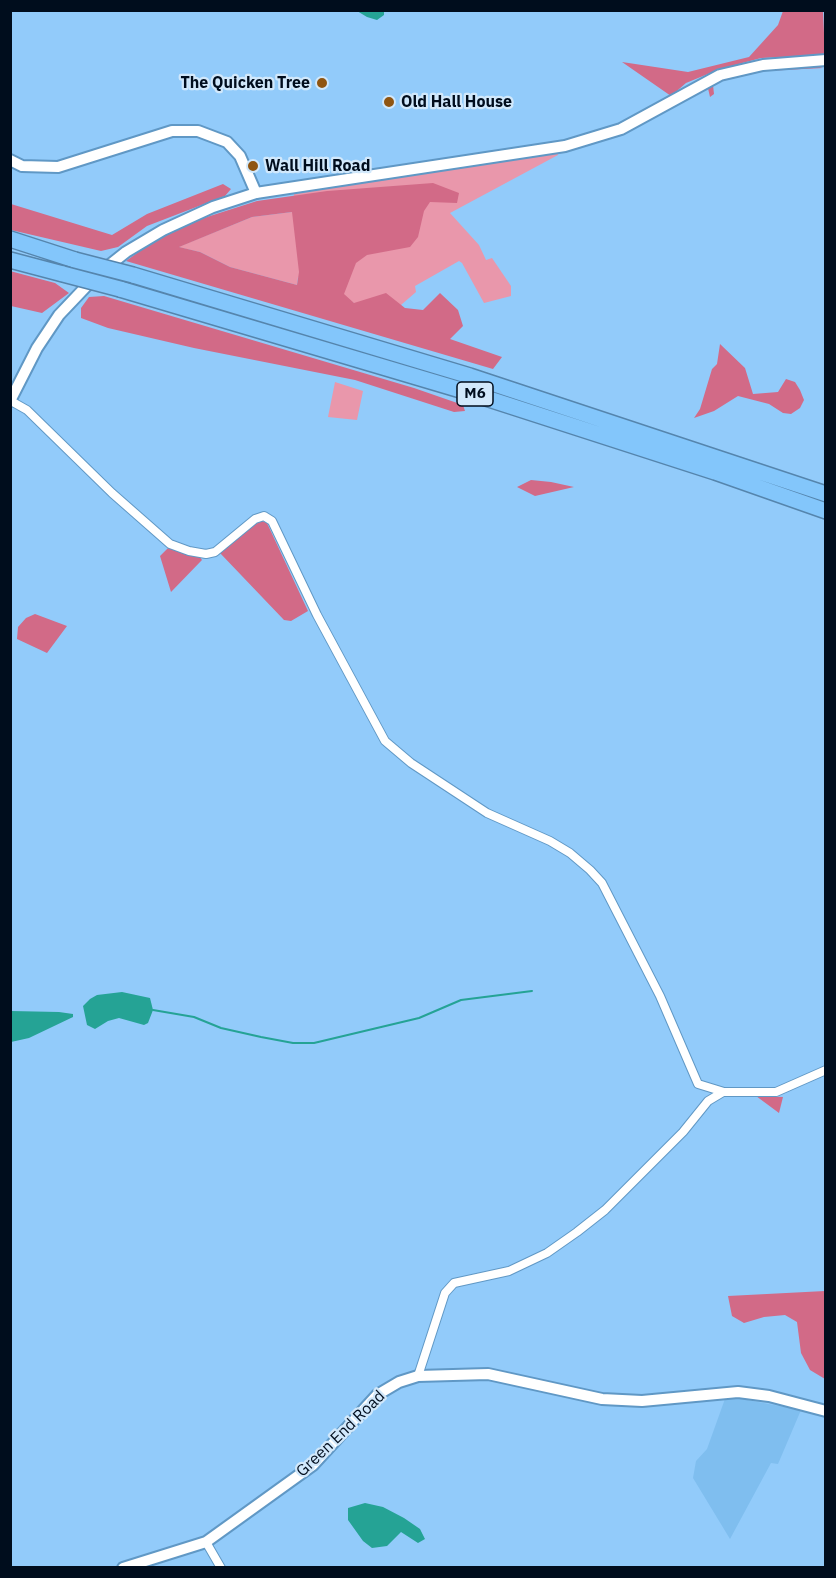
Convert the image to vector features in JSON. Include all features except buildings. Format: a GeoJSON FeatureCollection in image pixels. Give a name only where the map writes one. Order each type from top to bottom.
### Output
{"type":"FeatureCollection","features":[{"type":"Feature","properties":{"kind":"highway","name":"M6"},"geometry":{"type":"LineString","coordinates":[[10,239],[481,380],[825,494]]}},
{"type":"Feature","properties":{"kind":"highway","name":"M6"},"geometry":{"type":"LineString","coordinates":[[10,260],[120,289],[464,391],[715,472],[825,512]]}},
{"type":"Feature","properties":{"kind":"street"},"geometry":{"type":"LineString","coordinates":[[708,1101],[698,1084],[660,996],[602,883],[570,853],[550,841],[487,813],[421,770],[385,741],[317,615],[272,521],[264,516],[255,519],[215,552],[206,554],[189,551],[170,544],[112,493],[27,410],[11,401],[48,331],[59,315],[97,275],[126,252],[163,230],[213,207],[256,193],[564,146],[621,129],[720,75],[763,65],[825,60]]}},
{"type":"Feature","properties":{"kind":"street"},"geometry":{"type":"LineString","coordinates":[[10,160],[22,166],[58,167],[172,132],[198,131],[221,138],[240,156],[256,193]]}},
{"type":"Feature","properties":{"kind":"street"},"geometry":{"type":"LineString","coordinates":[[698,1084],[724,1092],[776,1092],[825,1070]]}},
{"type":"Feature","properties":{"kind":"street"},"geometry":{"type":"LineString","coordinates":[[418,1376],[445,1293],[454,1283],[509,1271],[547,1253],[577,1232],[605,1210],[683,1132],[708,1101],[724,1092]]}},
{"type":"Feature","properties":{"kind":"street","name":"Green End Road"},"geometry":{"type":"LineString","coordinates":[[123,1568],[206,1542],[312,1465],[376,1395],[399,1382],[418,1376],[488,1374],[602,1399],[642,1401],[738,1392],[776,1398],[825,1411]]}},
{"type":"Feature","properties":{"kind":"street"},"geometry":{"type":"LineString","coordinates":[[206,1542],[221,1568]]}},
{"type":"Feature","properties":{"kind":"shaded area"},"geometry":{"type":"Polygon","coordinates":[[[357,11],[384,11],[384,15],[377,20],[357,11]]]}},
{"type":"Feature","properties":{"kind":"shaded area"},"geometry":{"type":"Polygon","coordinates":[[[783,11],[823,11],[825,55],[761,58],[720,69],[686,83],[671,96],[622,62],[688,72],[749,57],[778,25],[783,11]]]}},
{"type":"Feature","properties":{"kind":"shaded area"},"geometry":{"type":"Polygon","coordinates":[[[812,65],[823,68],[765,71],[722,81],[713,85],[714,94],[710,97],[707,84],[721,77],[764,68],[812,65]]]}},
{"type":"Feature","properties":{"kind":"shaded area"},"geometry":{"type":"Polygon","coordinates":[[[558,151],[558,155],[450,213],[479,245],[486,260],[492,258],[511,286],[511,296],[484,303],[459,261],[415,286],[416,292],[386,318],[298,277],[297,285],[230,267],[200,252],[178,247],[252,217],[292,212],[294,194],[558,151]]]}},
{"type":"Feature","properties":{"kind":"shaded area"},"geometry":{"type":"Polygon","coordinates":[[[433,183],[459,193],[457,203],[430,202],[424,211],[418,237],[410,247],[367,255],[356,263],[344,294],[354,303],[386,293],[405,308],[423,310],[440,293],[458,310],[463,326],[450,339],[502,357],[493,369],[126,261],[155,240],[185,224],[257,201],[327,191],[433,183]],[[292,212],[252,217],[179,247],[200,252],[230,267],[297,285],[299,272],[292,212]]]}},
{"type":"Feature","properties":{"kind":"shaded area"},"geometry":{"type":"Polygon","coordinates":[[[223,184],[231,189],[225,196],[147,226],[118,247],[101,251],[11,230],[11,204],[112,235],[147,214],[223,184]]]}},
{"type":"Feature","properties":{"kind":"shaded area"},"geometry":{"type":"Polygon","coordinates":[[[10,271],[55,283],[69,293],[42,313],[11,306],[10,271]]]}},
{"type":"Feature","properties":{"kind":"shaded area"},"geometry":{"type":"Polygon","coordinates":[[[104,296],[414,388],[463,405],[465,411],[454,412],[355,380],[194,348],[108,328],[81,318],[81,308],[89,297],[104,296]]]}},
{"type":"Feature","properties":{"kind":"shaded area"},"geometry":{"type":"Polygon","coordinates":[[[720,344],[745,368],[753,394],[778,392],[786,379],[795,382],[800,390],[804,400],[800,408],[791,414],[783,413],[769,404],[738,396],[714,411],[694,418],[700,409],[712,369],[717,364],[720,344]]]}},
{"type":"Feature","properties":{"kind":"shaded area"},"geometry":{"type":"Polygon","coordinates":[[[335,382],[363,391],[357,420],[328,417],[335,382]]]}},
{"type":"Feature","properties":{"kind":"shaded area"},"geometry":{"type":"Polygon","coordinates":[[[531,480],[574,487],[535,496],[517,487],[531,480]]]}},
{"type":"Feature","properties":{"kind":"shaded area"},"geometry":{"type":"Polygon","coordinates":[[[262,521],[267,523],[308,611],[291,621],[284,620],[220,553],[253,525],[262,521]]]}},
{"type":"Feature","properties":{"kind":"shaded area"},"geometry":{"type":"Polygon","coordinates":[[[169,547],[200,557],[202,560],[171,592],[160,556],[169,547]]]}},
{"type":"Feature","properties":{"kind":"shaded area"},"geometry":{"type":"Polygon","coordinates":[[[35,614],[67,626],[47,653],[17,639],[18,627],[26,618],[35,614]]]}},
{"type":"Feature","properties":{"kind":"shaded area"},"geometry":{"type":"Polygon","coordinates":[[[122,992],[150,998],[153,1010],[148,1023],[144,1025],[119,1018],[108,1021],[95,1029],[87,1025],[83,1006],[90,999],[97,995],[122,992]]]}},
{"type":"Feature","properties":{"kind":"shaded area"},"geometry":{"type":"Polygon","coordinates":[[[11,1011],[59,1012],[73,1014],[73,1017],[29,1038],[11,1042],[11,1011]]]}},
{"type":"Feature","properties":{"kind":"shaded area"},"geometry":{"type":"Polygon","coordinates":[[[756,1096],[783,1097],[779,1113],[756,1096]]]}},
{"type":"Feature","properties":{"kind":"shaded area"},"geometry":{"type":"Polygon","coordinates":[[[825,1291],[825,1379],[810,1370],[801,1353],[797,1322],[785,1315],[764,1317],[744,1323],[732,1316],[728,1296],[825,1291]]]}},
{"type":"Feature","properties":{"kind":"shaded area"},"geometry":{"type":"Polygon","coordinates":[[[726,1396],[801,1410],[778,1464],[771,1463],[730,1539],[693,1478],[696,1461],[707,1449],[726,1396]]]}},
{"type":"Feature","properties":{"kind":"shaded area"},"geometry":{"type":"Polygon","coordinates":[[[365,1503],[383,1507],[404,1518],[420,1529],[425,1539],[418,1543],[401,1532],[387,1546],[372,1548],[363,1541],[348,1520],[348,1508],[365,1503]]]}},
{"type":"Feature","properties":{"kind":"waterway"},"geometry":{"type":"LineString","coordinates":[[153,1010],[194,1017],[221,1028],[261,1037],[293,1043],[314,1043],[419,1018],[461,1000],[532,991]]}},
{"type":"Feature","properties":{"kind":"place","name":"The Quicken Tree"},"geometry":{"type":"Point","coordinates":[322,83]}},
{"type":"Feature","properties":{"kind":"place","name":"Old Hall House"},"geometry":{"type":"Point","coordinates":[389,102]}},
{"type":"Feature","properties":{"kind":"place","name":"Wall Hill Road"},"geometry":{"type":"Point","coordinates":[253,166]}}]}
